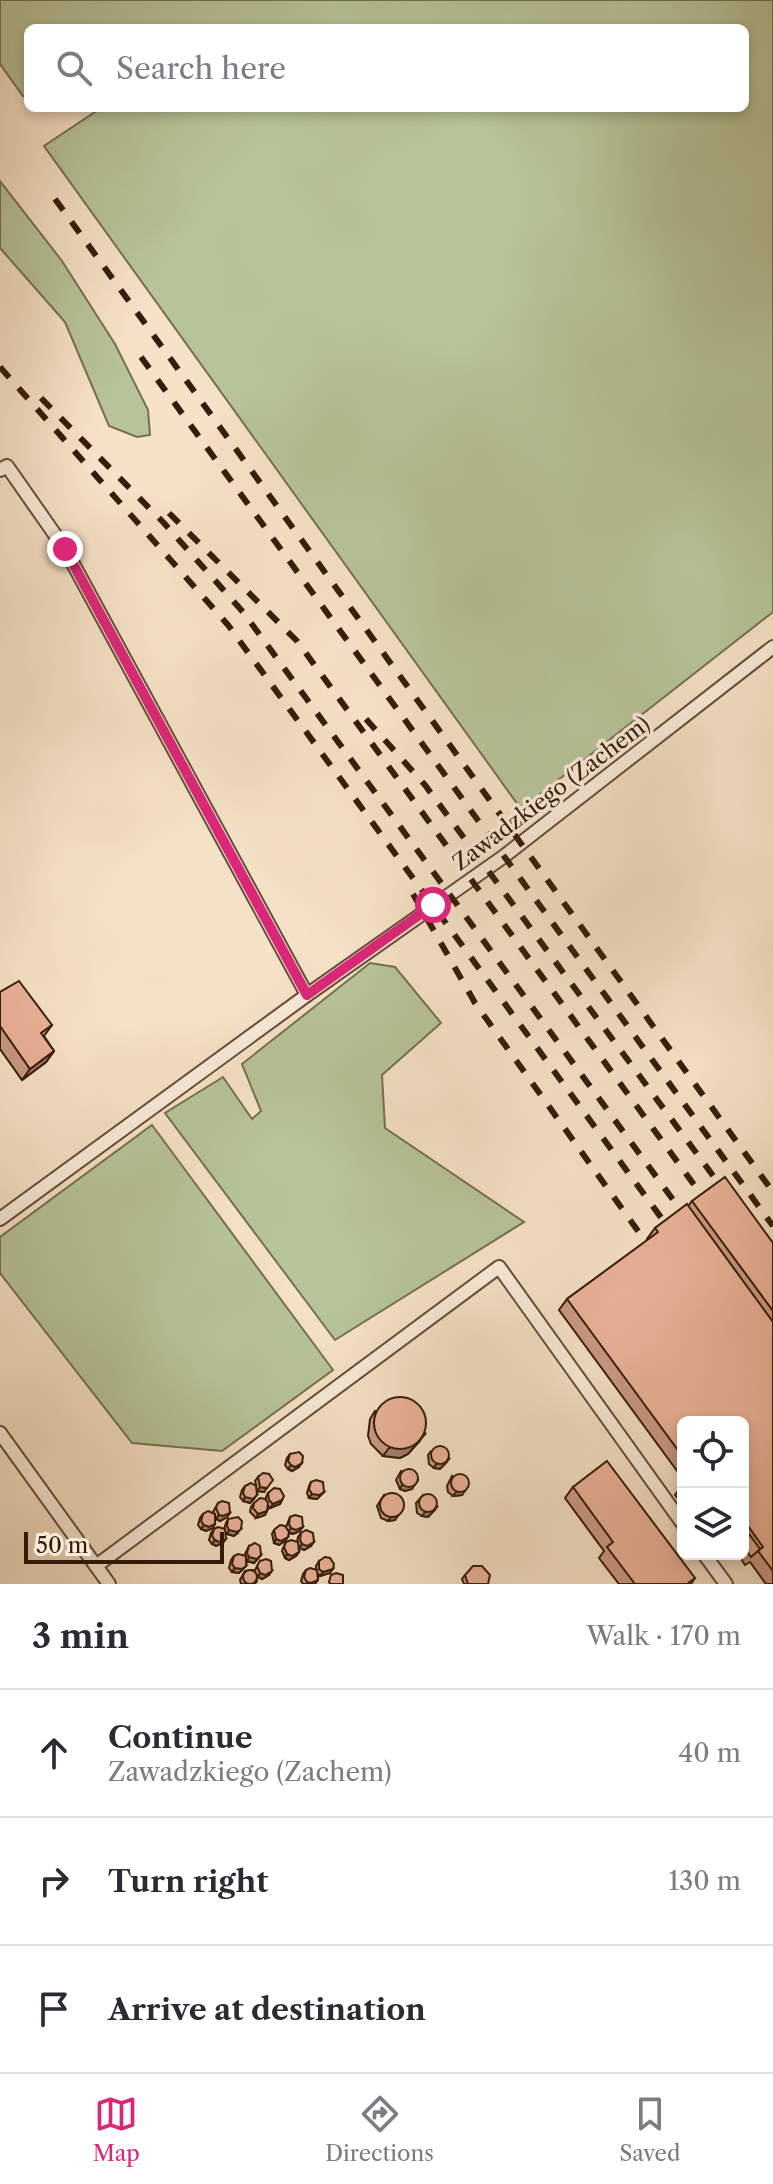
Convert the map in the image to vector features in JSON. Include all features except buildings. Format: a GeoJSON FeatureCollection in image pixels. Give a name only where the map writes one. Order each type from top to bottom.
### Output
{"type":"FeatureCollection","features":[{"type":"Feature","properties":{"kind":"lane"},"geometry":{"type":"LineString","coordinates":[[0,470],[7,466],[65,549],[307,995]]}},
{"type":"Feature","properties":{"kind":"lane","name":"Zawadzkiego (Zachem)"},"geometry":{"type":"LineString","coordinates":[[0,1219],[307,995],[503,857],[773,647]]}},
{"type":"Feature","properties":{"kind":"lane"},"geometry":{"type":"LineString","coordinates":[[96,1566],[499,1267],[677,1516]]}},
{"type":"Feature","properties":{"kind":"lane"},"geometry":{"type":"LineString","coordinates":[[0,1433],[109,1584]]}},
{"type":"Feature","properties":{"kind":"lane"},"geometry":{"type":"LineString","coordinates":[[708,1560],[726,1584]]}},
{"type":"Feature","properties":{"kind":"green space"},"geometry":{"type":"Polygon","coordinates":[[[0,0],[773,0],[773,612],[521,809],[44,146],[95,112],[749,112],[749,24],[24,24],[24,96],[0,64],[0,0]]]}},
{"type":"Feature","properties":{"kind":"green space"},"geometry":{"type":"Polygon","coordinates":[[[0,181],[62,261],[115,344],[148,410],[150,435],[137,437],[109,426],[65,322],[0,248],[0,181]]]}},
{"type":"Feature","properties":{"kind":"green space"},"geometry":{"type":"Polygon","coordinates":[[[370,963],[395,967],[441,1023],[382,1075],[385,1128],[524,1222],[335,1340],[165,1113],[223,1077],[252,1119],[261,1111],[242,1064],[370,963]]]}},
{"type":"Feature","properties":{"kind":"green space"},"geometry":{"type":"Polygon","coordinates":[[[152,1125],[333,1370],[222,1451],[132,1443],[0,1273],[0,1237],[152,1125]]]}},
{"type":"Feature","properties":{"kind":"railway"},"geometry":{"type":"LineString","coordinates":[[55,199],[773,1192]]}},
{"type":"Feature","properties":{"kind":"railway"},"geometry":{"type":"LineString","coordinates":[[141,357],[773,1226]]}},
{"type":"Feature","properties":{"kind":"railway"},"geometry":{"type":"LineString","coordinates":[[0,367],[228,625],[676,1238]]}},
{"type":"Feature","properties":{"kind":"railway"},"geometry":{"type":"LineString","coordinates":[[41,398],[163,522],[243,612],[693,1227]]}},
{"type":"Feature","properties":{"kind":"railway"},"geometry":{"type":"LineString","coordinates":[[169,513],[297,641],[714,1212]]}},
{"type":"Feature","properties":{"kind":"railway"},"geometry":{"type":"LineString","coordinates":[[366,719],[425,785],[731,1200]]}},
{"type":"Feature","properties":{"kind":"railway"},"geometry":{"type":"LineString","coordinates":[[413,894],[475,1003],[658,1259]]}},
{"type":"Feature","properties":{"kind":"route"},"geometry":{"type":"LineString","coordinates":[[65,549],[307,995],[433,905]]}}]}
